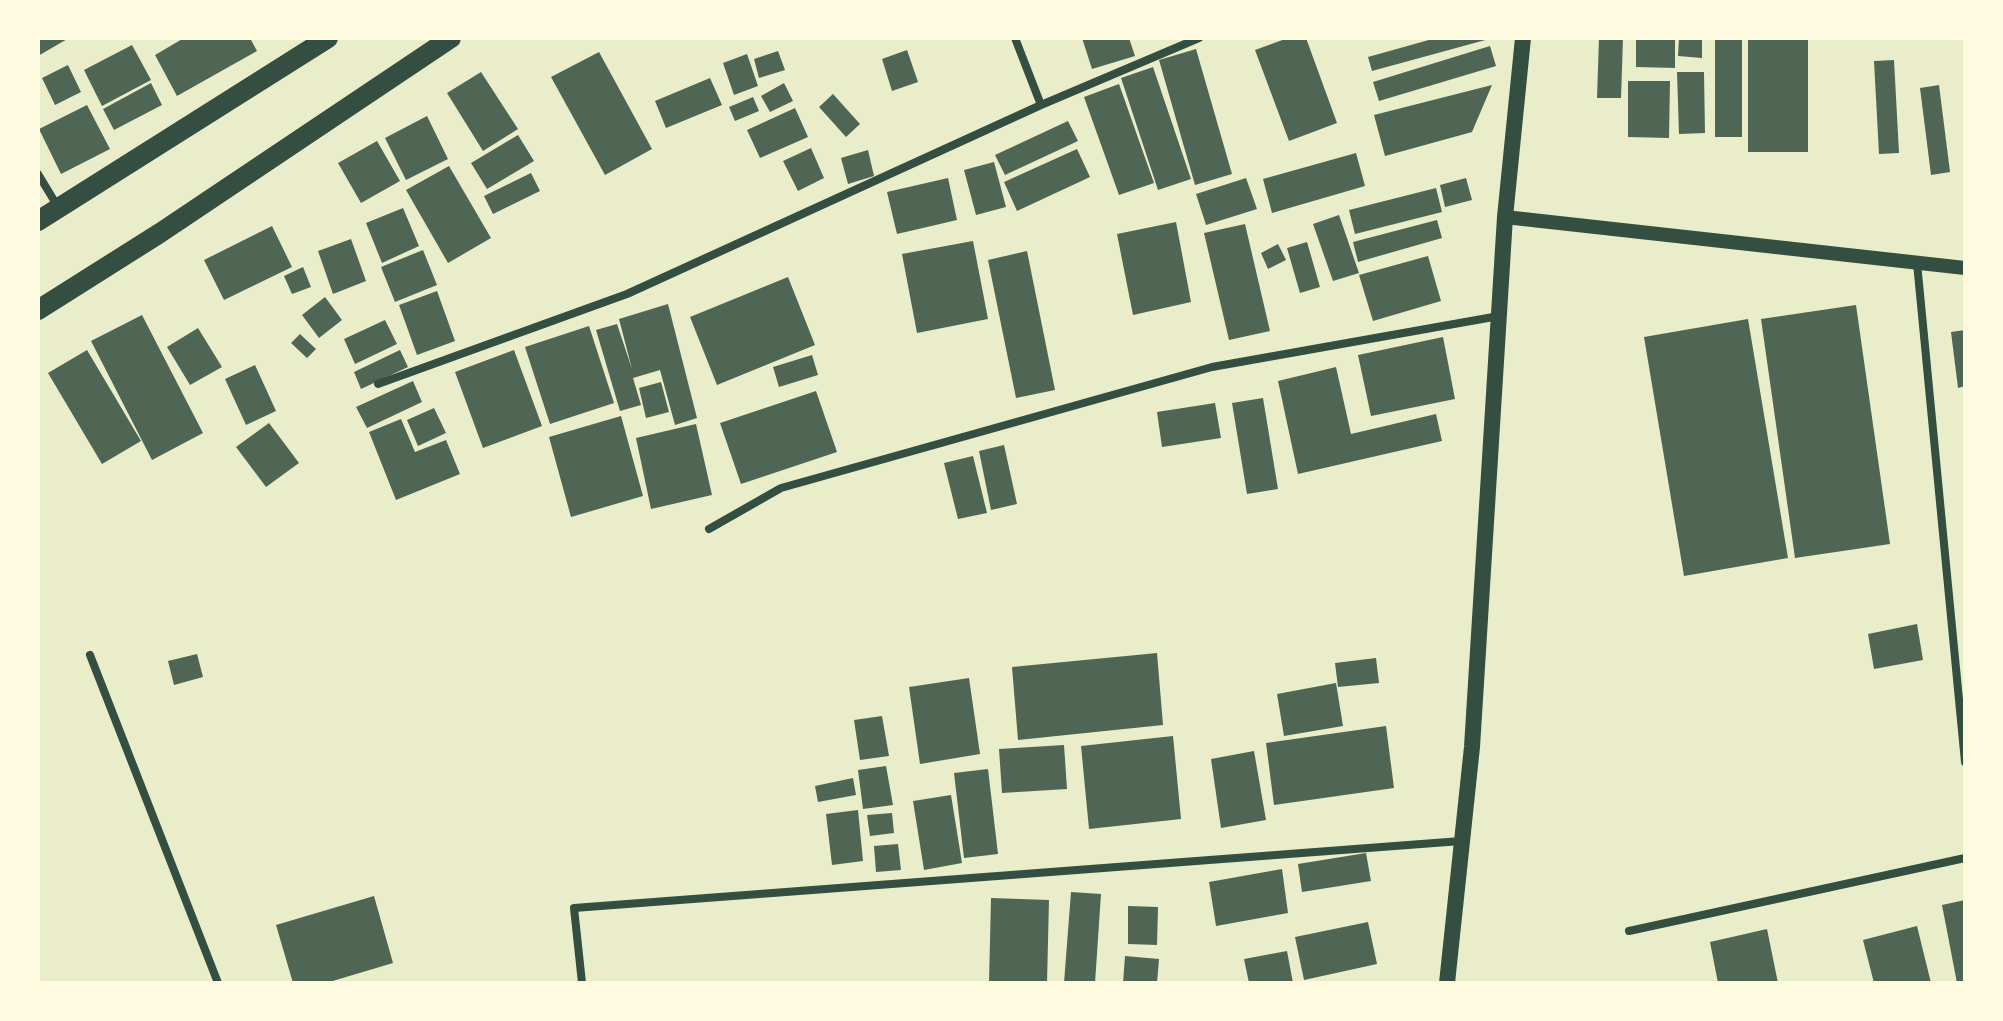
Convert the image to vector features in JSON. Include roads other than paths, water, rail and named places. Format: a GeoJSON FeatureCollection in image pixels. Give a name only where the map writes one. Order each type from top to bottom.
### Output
{"type":"FeatureCollection","features":[{"type":"Feature","properties":{"kind":"main road"},"geometry":{"type":"LineString","coordinates":[[38,221],[328,38]]}},
{"type":"Feature","properties":{"kind":"main road"},"geometry":{"type":"LineString","coordinates":[[38,310],[160,233],[451,38]]}},
{"type":"Feature","properties":{"kind":"main road"},"geometry":{"type":"LineString","coordinates":[[1447,983],[1472,747],[1505,217],[1523,38]]}},
{"type":"Feature","properties":{"kind":"street"},"geometry":{"type":"LineString","coordinates":[[1015,38],[1041,105]]}},
{"type":"Feature","properties":{"kind":"street"},"geometry":{"type":"LineString","coordinates":[[378,384],[627,294],[1041,105],[1199,38]]}},
{"type":"Feature","properties":{"kind":"street"},"geometry":{"type":"LineString","coordinates":[[38,174],[59,208]]}},
{"type":"Feature","properties":{"kind":"street"},"geometry":{"type":"LineString","coordinates":[[1505,217],[1965,268]]}},
{"type":"Feature","properties":{"kind":"street"},"geometry":{"type":"LineString","coordinates":[[1917,263],[1965,762]]}},
{"type":"Feature","properties":{"kind":"street"},"geometry":{"type":"LineString","coordinates":[[709,529],[781,488],[1212,367],[1499,315]]}},
{"type":"Feature","properties":{"kind":"street"},"geometry":{"type":"LineString","coordinates":[[90,655],[218,983]]}},
{"type":"Feature","properties":{"kind":"street"},"geometry":{"type":"LineString","coordinates":[[582,983],[574,908],[1461,841]]}},
{"type":"Feature","properties":{"kind":"street"},"geometry":{"type":"LineString","coordinates":[[1629,931],[1965,858]]}}]}
